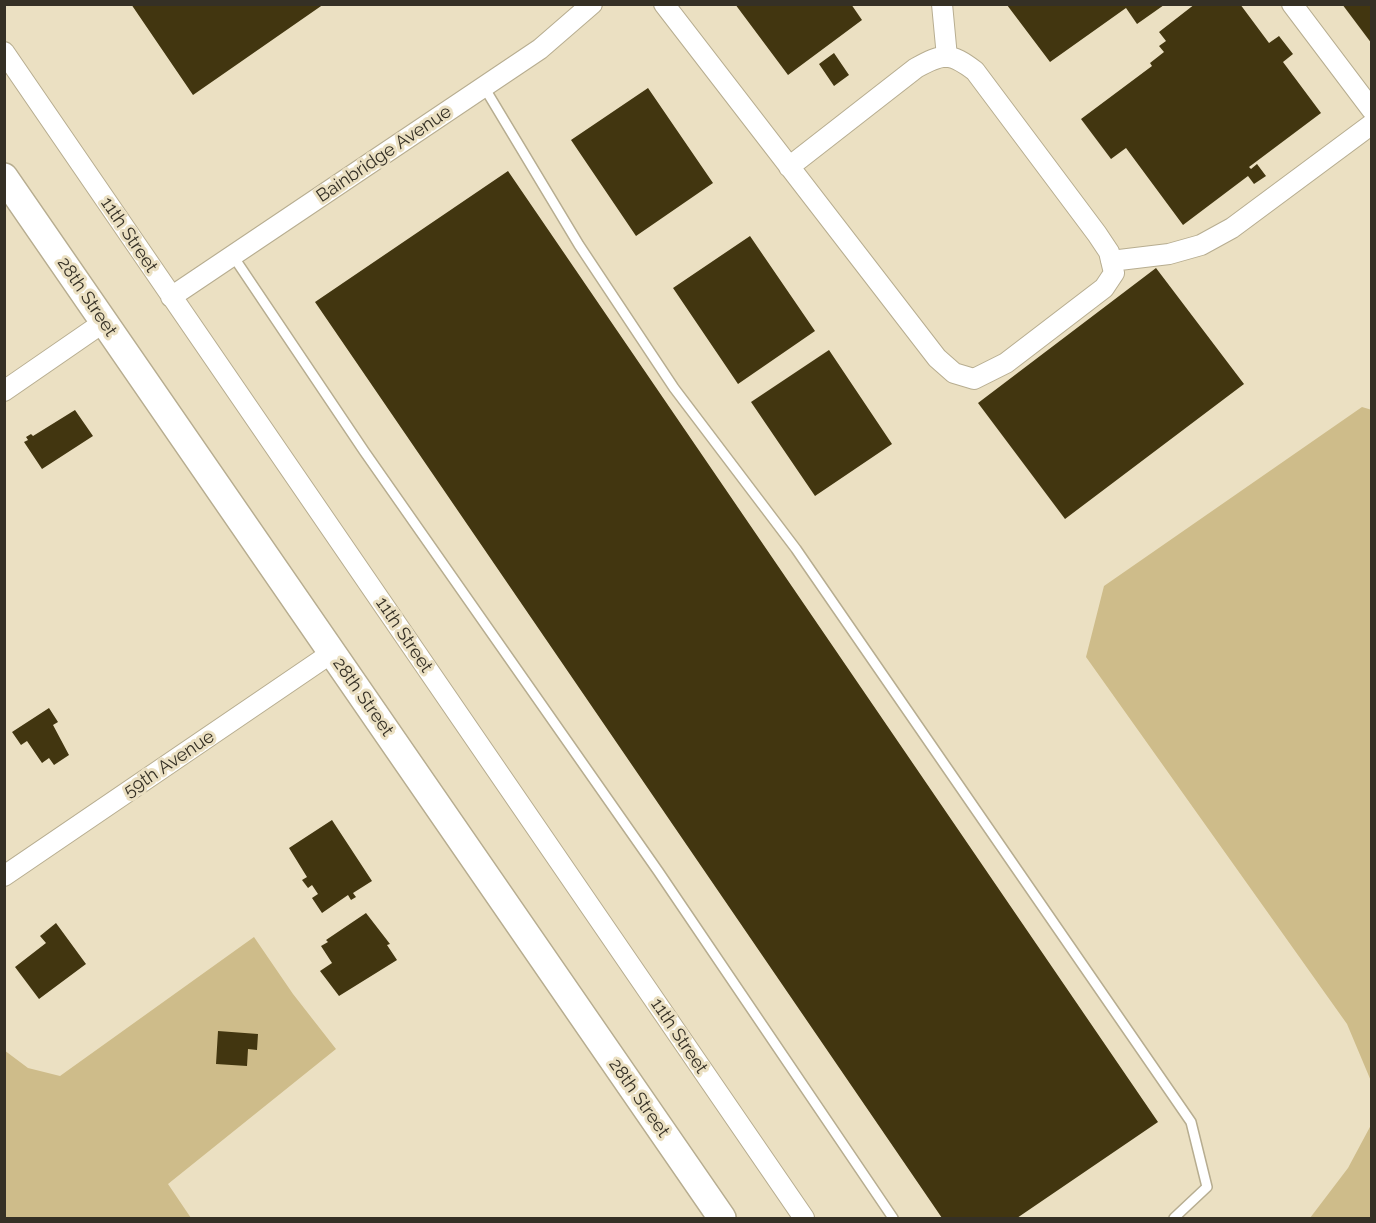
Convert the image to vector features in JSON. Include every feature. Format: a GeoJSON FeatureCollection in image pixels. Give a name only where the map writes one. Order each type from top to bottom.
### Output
{"type":"FeatureCollection","features":[{"type":"Feature","properties":{"kind":"main road","name":"28th Street"},"geometry":{"type":"LineString","coordinates":[[4,177],[722,1218]]}},
{"type":"Feature","properties":{"kind":"street","name":"Bainbridge Avenue"},"geometry":{"type":"LineString","coordinates":[[171,297],[540,49],[592,4]]}},
{"type":"Feature","properties":{"kind":"street"},"geometry":{"type":"LineString","coordinates":[[664,4],[789,167],[937,357],[954,373],[974,379],[1006,363],[1104,288],[1114,273],[1111,261],[1097,234],[975,71],[956,56],[937,57],[916,68],[789,167]]}},
{"type":"Feature","properties":{"kind":"street"},"geometry":{"type":"LineString","coordinates":[[942,4],[947,57]]}},
{"type":"Feature","properties":{"kind":"street"},"geometry":{"type":"LineString","coordinates":[[1292,4],[1371,110]]}},
{"type":"Feature","properties":{"kind":"street","name":"11th Street"},"geometry":{"type":"LineString","coordinates":[[4,52],[804,1218]]}},
{"type":"Feature","properties":{"kind":"street"},"geometry":{"type":"LineString","coordinates":[[1111,261],[1169,254],[1201,245],[1232,228],[1371,124]]}},
{"type":"Feature","properties":{"kind":"street"},"geometry":{"type":"LineString","coordinates":[[4,391],[104,322]]}},
{"type":"Feature","properties":{"kind":"street","name":"59th Avenue"},"geometry":{"type":"LineString","coordinates":[[4,876],[333,652]]}},
{"type":"Feature","properties":{"kind":"lane"},"geometry":{"type":"LineString","coordinates":[[484,87],[579,245],[674,387],[796,549],[1191,1122],[1207,1187],[1174,1218]]}},
{"type":"Feature","properties":{"kind":"lane"},"geometry":{"type":"LineString","coordinates":[[233,256],[364,452],[658,871],[893,1218]]}},
{"type":"Feature","properties":{"kind":"shaded area"},"geometry":{"type":"Polygon","coordinates":[[[1362,407],[1372,410],[1371,1081],[1347,1024],[1086,657],[1104,586],[1362,407]]]}},
{"type":"Feature","properties":{"kind":"shaded area"},"geometry":{"type":"Polygon","coordinates":[[[254,937],[293,994],[336,1049],[168,1184],[191,1218],[5,1218],[4,1050],[28,1068],[60,1076],[254,937]]]}},
{"type":"Feature","properties":{"kind":"shaded area"},"geometry":{"type":"Polygon","coordinates":[[[1371,1125],[1371,1218],[1310,1218],[1348,1168],[1371,1125]]]}},
{"type":"Feature","properties":{"kind":"building"},"geometry":{"type":"Polygon","coordinates":[[[131,4],[324,4],[193,95],[131,4]]]}},
{"type":"Feature","properties":{"kind":"building"},"geometry":{"type":"Polygon","coordinates":[[[735,4],[851,4],[862,20],[788,75],[735,4]]]}},
{"type":"Feature","properties":{"kind":"building"},"geometry":{"type":"Polygon","coordinates":[[[1195,4],[1240,4],[1269,43],[1279,36],[1293,54],[1283,62],[1321,113],[1249,167],[1251,169],[1257,164],[1266,176],[1254,184],[1248,176],[1183,225],[1126,148],[1111,159],[1081,119],[1152,66],[1150,63],[1164,52],[1159,46],[1166,41],[1159,32],[1195,4]]]}},
{"type":"Feature","properties":{"kind":"building"},"geometry":{"type":"Polygon","coordinates":[[[1342,4],[1372,4],[1372,44],[1342,4]]]}},
{"type":"Feature","properties":{"kind":"building"},"geometry":{"type":"Polygon","coordinates":[[[1007,5],[1164,5],[1137,24],[1126,8],[1050,62],[1007,5]]]}},
{"type":"Feature","properties":{"kind":"building"},"geometry":{"type":"Polygon","coordinates":[[[834,53],[849,75],[834,86],[819,64],[834,53]]]}},
{"type":"Feature","properties":{"kind":"building"},"geometry":{"type":"Polygon","coordinates":[[[648,88],[713,183],[636,236],[571,140],[648,88]]]}},
{"type":"Feature","properties":{"kind":"building"},"geometry":{"type":"Polygon","coordinates":[[[508,171],[1158,1122],[1017,1218],[942,1218],[315,302],[508,171]]]}},
{"type":"Feature","properties":{"kind":"building"},"geometry":{"type":"Polygon","coordinates":[[[750,236],[815,331],[738,384],[673,288],[750,236]]]}},
{"type":"Feature","properties":{"kind":"building"},"geometry":{"type":"Polygon","coordinates":[[[1156,268],[1244,384],[1065,519],[978,403],[1156,268]]]}},
{"type":"Feature","properties":{"kind":"building"},"geometry":{"type":"Polygon","coordinates":[[[829,350],[892,444],[815,496],[751,402],[829,350]]]}},
{"type":"Feature","properties":{"kind":"building"},"geometry":{"type":"Polygon","coordinates":[[[75,410],[93,436],[42,469],[24,442],[28,440],[26,437],[31,434],[33,436],[75,410]]]}},
{"type":"Feature","properties":{"kind":"building"},"geometry":{"type":"Polygon","coordinates":[[[49,708],[58,722],[53,725],[69,755],[54,765],[49,758],[42,763],[27,741],[21,745],[12,732],[49,708]]]}},
{"type":"Feature","properties":{"kind":"building"},"geometry":{"type":"Polygon","coordinates":[[[332,820],[372,881],[353,893],[356,897],[351,900],[348,895],[322,913],[312,898],[318,894],[312,885],[308,888],[302,880],[307,877],[289,848],[332,820]]]}},
{"type":"Feature","properties":{"kind":"building"},"geometry":{"type":"Polygon","coordinates":[[[366,913],[390,944],[387,945],[397,960],[339,996],[320,971],[332,963],[321,946],[328,942],[326,940],[366,913]]]}},
{"type":"Feature","properties":{"kind":"building"},"geometry":{"type":"Polygon","coordinates":[[[56,923],[86,964],[39,999],[15,967],[46,943],[40,936],[56,923]]]}},
{"type":"Feature","properties":{"kind":"building"},"geometry":{"type":"Polygon","coordinates":[[[218,1031],[258,1034],[257,1050],[248,1049],[247,1066],[216,1064],[218,1031]]]}}]}
